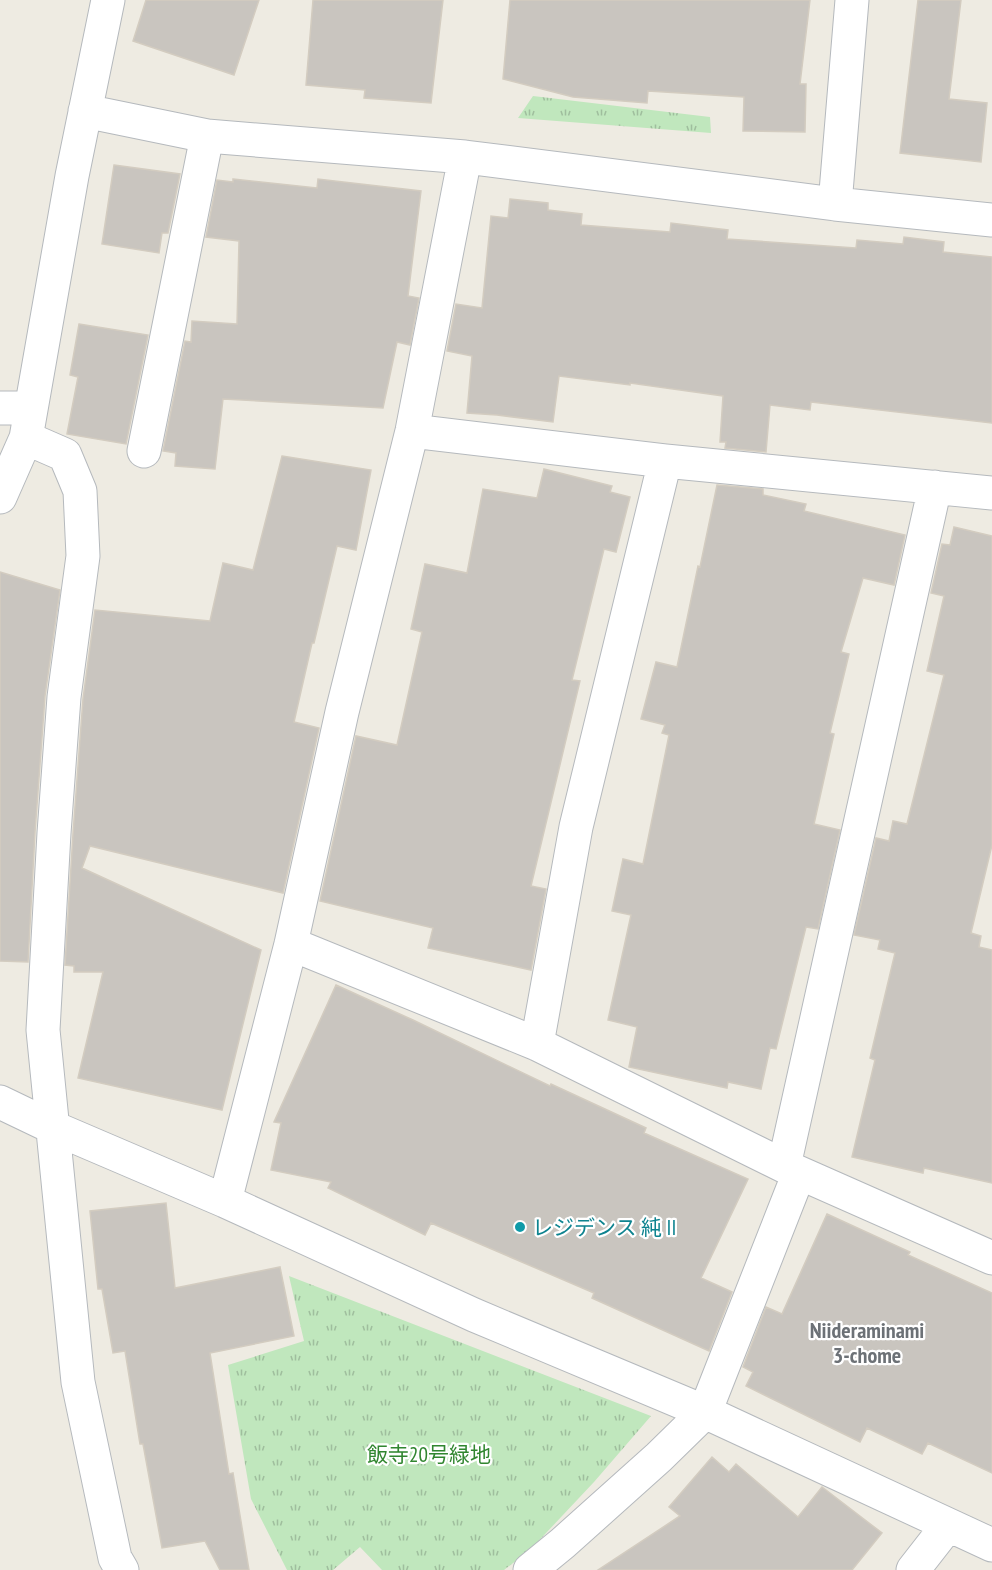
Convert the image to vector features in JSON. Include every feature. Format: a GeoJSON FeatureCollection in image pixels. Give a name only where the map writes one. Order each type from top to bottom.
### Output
{"type":"FeatureCollection","features":[{"type":"Feature","properties":{"kind":"street"},"geometry":{"type":"LineString","coordinates":[[0,497],[72,176],[108,0]]}},
{"type":"Feature","properties":{"kind":"street"},"geometry":{"type":"LineString","coordinates":[[835,204],[852,0]]}},
{"type":"Feature","properties":{"kind":"street"},"geometry":{"type":"LineString","coordinates":[[85,111],[207,136],[465,157],[835,204],[992,220]]}},
{"type":"Feature","properties":{"kind":"street"},"geometry":{"type":"LineString","coordinates":[[144,451],[207,136]]}},
{"type":"Feature","properties":{"kind":"street"},"geometry":{"type":"LineString","coordinates":[[225,1201],[291,944],[342,712],[412,431],[465,157]]}},
{"type":"Feature","properties":{"kind":"street"},"geometry":{"type":"LineString","coordinates":[[19,418],[65,455],[80,491],[83,556],[63,708],[43,1030],[78,1382],[115,1558],[122,1570]]}},
{"type":"Feature","properties":{"kind":"street"},"geometry":{"type":"LineString","coordinates":[[412,431],[665,461],[992,493]]}},
{"type":"Feature","properties":{"kind":"street"},"geometry":{"type":"LineString","coordinates":[[537,1044],[576,827],[665,461]]}},
{"type":"Feature","properties":{"kind":"street"},"geometry":{"type":"LineString","coordinates":[[530,1570],[659,1457],[705,1412],[792,1170],[935,486]]}},
{"type":"Feature","properties":{"kind":"street"},"geometry":{"type":"LineString","coordinates":[[291,944],[537,1044],[792,1170],[992,1258]]}},
{"type":"Feature","properties":{"kind":"street"},"geometry":{"type":"LineString","coordinates":[[0,1102],[52,1127],[225,1201],[474,1315],[705,1412],[992,1545]]}},
{"type":"Feature","properties":{"kind":"street"},"geometry":{"type":"LineString","coordinates":[[913,1570],[948,1525]]}},
{"type":"Feature","properties":{"kind":"green space"},"geometry":{"type":"Polygon","coordinates":[[[533,96],[710,117],[711,133],[518,118],[533,96]]]}},
{"type":"Feature","properties":{"kind":"green space","name":"飯寺20号緑地"},"geometry":{"type":"Polygon","coordinates":[[[289,1276],[651,1416],[594,1482],[531,1549],[504,1570],[382,1570],[360,1547],[333,1570],[287,1570],[251,1499],[228,1365],[304,1341],[289,1276]]]}},
{"type":"Feature","properties":{"kind":"building"},"geometry":{"type":"Polygon","coordinates":[[[146,0],[259,0],[234,75],[133,41],[146,0]]]}},
{"type":"Feature","properties":{"kind":"building"},"geometry":{"type":"Polygon","coordinates":[[[313,0],[443,0],[431,103],[364,98],[365,90],[306,85],[313,0]]]}},
{"type":"Feature","properties":{"kind":"building"},"geometry":{"type":"Polygon","coordinates":[[[510,0],[810,0],[800,84],[806,84],[805,132],[743,131],[744,97],[648,91],[647,103],[573,97],[503,79],[510,0]]]}},
{"type":"Feature","properties":{"kind":"building"},"geometry":{"type":"Polygon","coordinates":[[[918,0],[961,0],[949,99],[987,103],[981,162],[900,153],[918,0]]]}},
{"type":"Feature","properties":{"kind":"building"},"geometry":{"type":"Polygon","coordinates":[[[114,165],[180,174],[168,233],[162,233],[159,253],[102,244],[114,165]]]}},
{"type":"Feature","properties":{"kind":"building"},"geometry":{"type":"Polygon","coordinates":[[[233,179],[317,188],[318,179],[421,191],[408,296],[419,298],[410,345],[397,342],[383,408],[223,399],[215,469],[175,466],[176,453],[163,451],[185,341],[191,342],[192,321],[237,324],[239,241],[206,237],[217,180],[233,182],[233,179]]]}},
{"type":"Feature","properties":{"kind":"building"},"geometry":{"type":"Polygon","coordinates":[[[510,199],[548,203],[548,210],[582,214],[581,225],[670,232],[671,223],[728,230],[727,239],[856,248],[857,240],[903,244],[904,237],[944,242],[943,252],[992,257],[992,423],[811,402],[810,410],[770,405],[766,452],[725,448],[726,442],[720,442],[723,396],[559,376],[553,422],[467,413],[472,356],[447,351],[456,304],[482,308],[491,216],[508,218],[510,199]]]}},
{"type":"Feature","properties":{"kind":"building"},"geometry":{"type":"Polygon","coordinates":[[[79,324],[148,335],[126,444],[67,434],[78,377],[70,375],[79,324]]]}},
{"type":"Feature","properties":{"kind":"building"},"geometry":{"type":"Polygon","coordinates":[[[282,456],[371,470],[356,550],[337,546],[294,722],[319,728],[283,893],[90,846],[82,868],[261,950],[222,1110],[78,1078],[103,972],[74,972],[74,966],[65,965],[83,699],[95,610],[210,621],[223,563],[253,570],[282,456]]]}},
{"type":"Feature","properties":{"kind":"building"},"geometry":{"type":"Polygon","coordinates":[[[544,469],[612,486],[610,492],[630,497],[616,552],[604,549],[572,680],[580,681],[531,886],[546,889],[531,970],[428,948],[433,928],[320,901],[356,736],[397,745],[422,632],[411,629],[425,564],[467,573],[483,489],[537,498],[544,469]]]}},
{"type":"Feature","properties":{"kind":"building"},"geometry":{"type":"Polygon","coordinates":[[[717,485],[763,489],[763,495],[806,504],[804,511],[905,535],[894,585],[863,578],[841,652],[849,654],[830,733],[834,734],[814,824],[840,830],[818,929],[806,927],[776,1049],[770,1048],[761,1089],[728,1082],[727,1088],[629,1067],[637,1027],[608,1020],[631,915],[612,911],[623,859],[643,864],[669,735],[662,733],[665,725],[641,719],[656,662],[677,667],[717,485]]]}},
{"type":"Feature","properties":{"kind":"building"},"geometry":{"type":"Polygon","coordinates":[[[954,527],[992,536],[992,845],[971,933],[981,936],[979,947],[992,950],[992,1183],[924,1168],[923,1173],[852,1157],[875,1060],[870,1058],[895,953],[878,949],[880,940],[854,935],[876,838],[889,841],[893,821],[907,824],[944,675],[927,671],[944,596],[931,593],[942,544],[950,545],[954,527]]]}},
{"type":"Feature","properties":{"kind":"building"},"geometry":{"type":"Polygon","coordinates":[[[0,572],[60,590],[45,696],[28,962],[0,961],[0,572]]]}},
{"type":"Feature","properties":{"kind":"building"},"geometry":{"type":"Polygon","coordinates":[[[336,985],[550,1086],[551,1084],[646,1128],[644,1133],[748,1179],[701,1278],[732,1292],[709,1351],[592,1298],[594,1293],[431,1223],[425,1235],[328,1188],[331,1182],[271,1170],[281,1123],[274,1122],[336,985]]]}},
{"type":"Feature","properties":{"kind":"building"},"geometry":{"type":"Polygon","coordinates":[[[166,1203],[175,1288],[280,1267],[294,1336],[210,1353],[229,1474],[233,1473],[249,1570],[220,1570],[205,1541],[162,1548],[143,1444],[140,1444],[125,1351],[113,1353],[102,1289],[98,1289],[90,1211],[166,1203]]]}},
{"type":"Feature","properties":{"kind":"building"},"geometry":{"type":"Polygon","coordinates":[[[827,1214],[910,1252],[908,1255],[992,1293],[992,1473],[928,1443],[922,1454],[867,1428],[860,1442],[746,1386],[753,1372],[743,1367],[766,1307],[782,1314],[827,1214]]]}},
{"type":"Feature","properties":{"kind":"building"},"geometry":{"type":"Polygon","coordinates":[[[712,1457],[729,1472],[736,1464],[798,1517],[822,1487],[882,1533],[852,1570],[598,1570],[680,1516],[669,1507],[712,1457]]]}},
{"type":"Feature","properties":{"kind":"place","name":"レジデンス 純 II"},"geometry":{"type":"Point","coordinates":[520,1227]}},
{"type":"Feature","properties":{"kind":"district","name":"Niideraminami 3-chome"},"geometry":{"type":"Point","coordinates":[867,1342]}}]}
